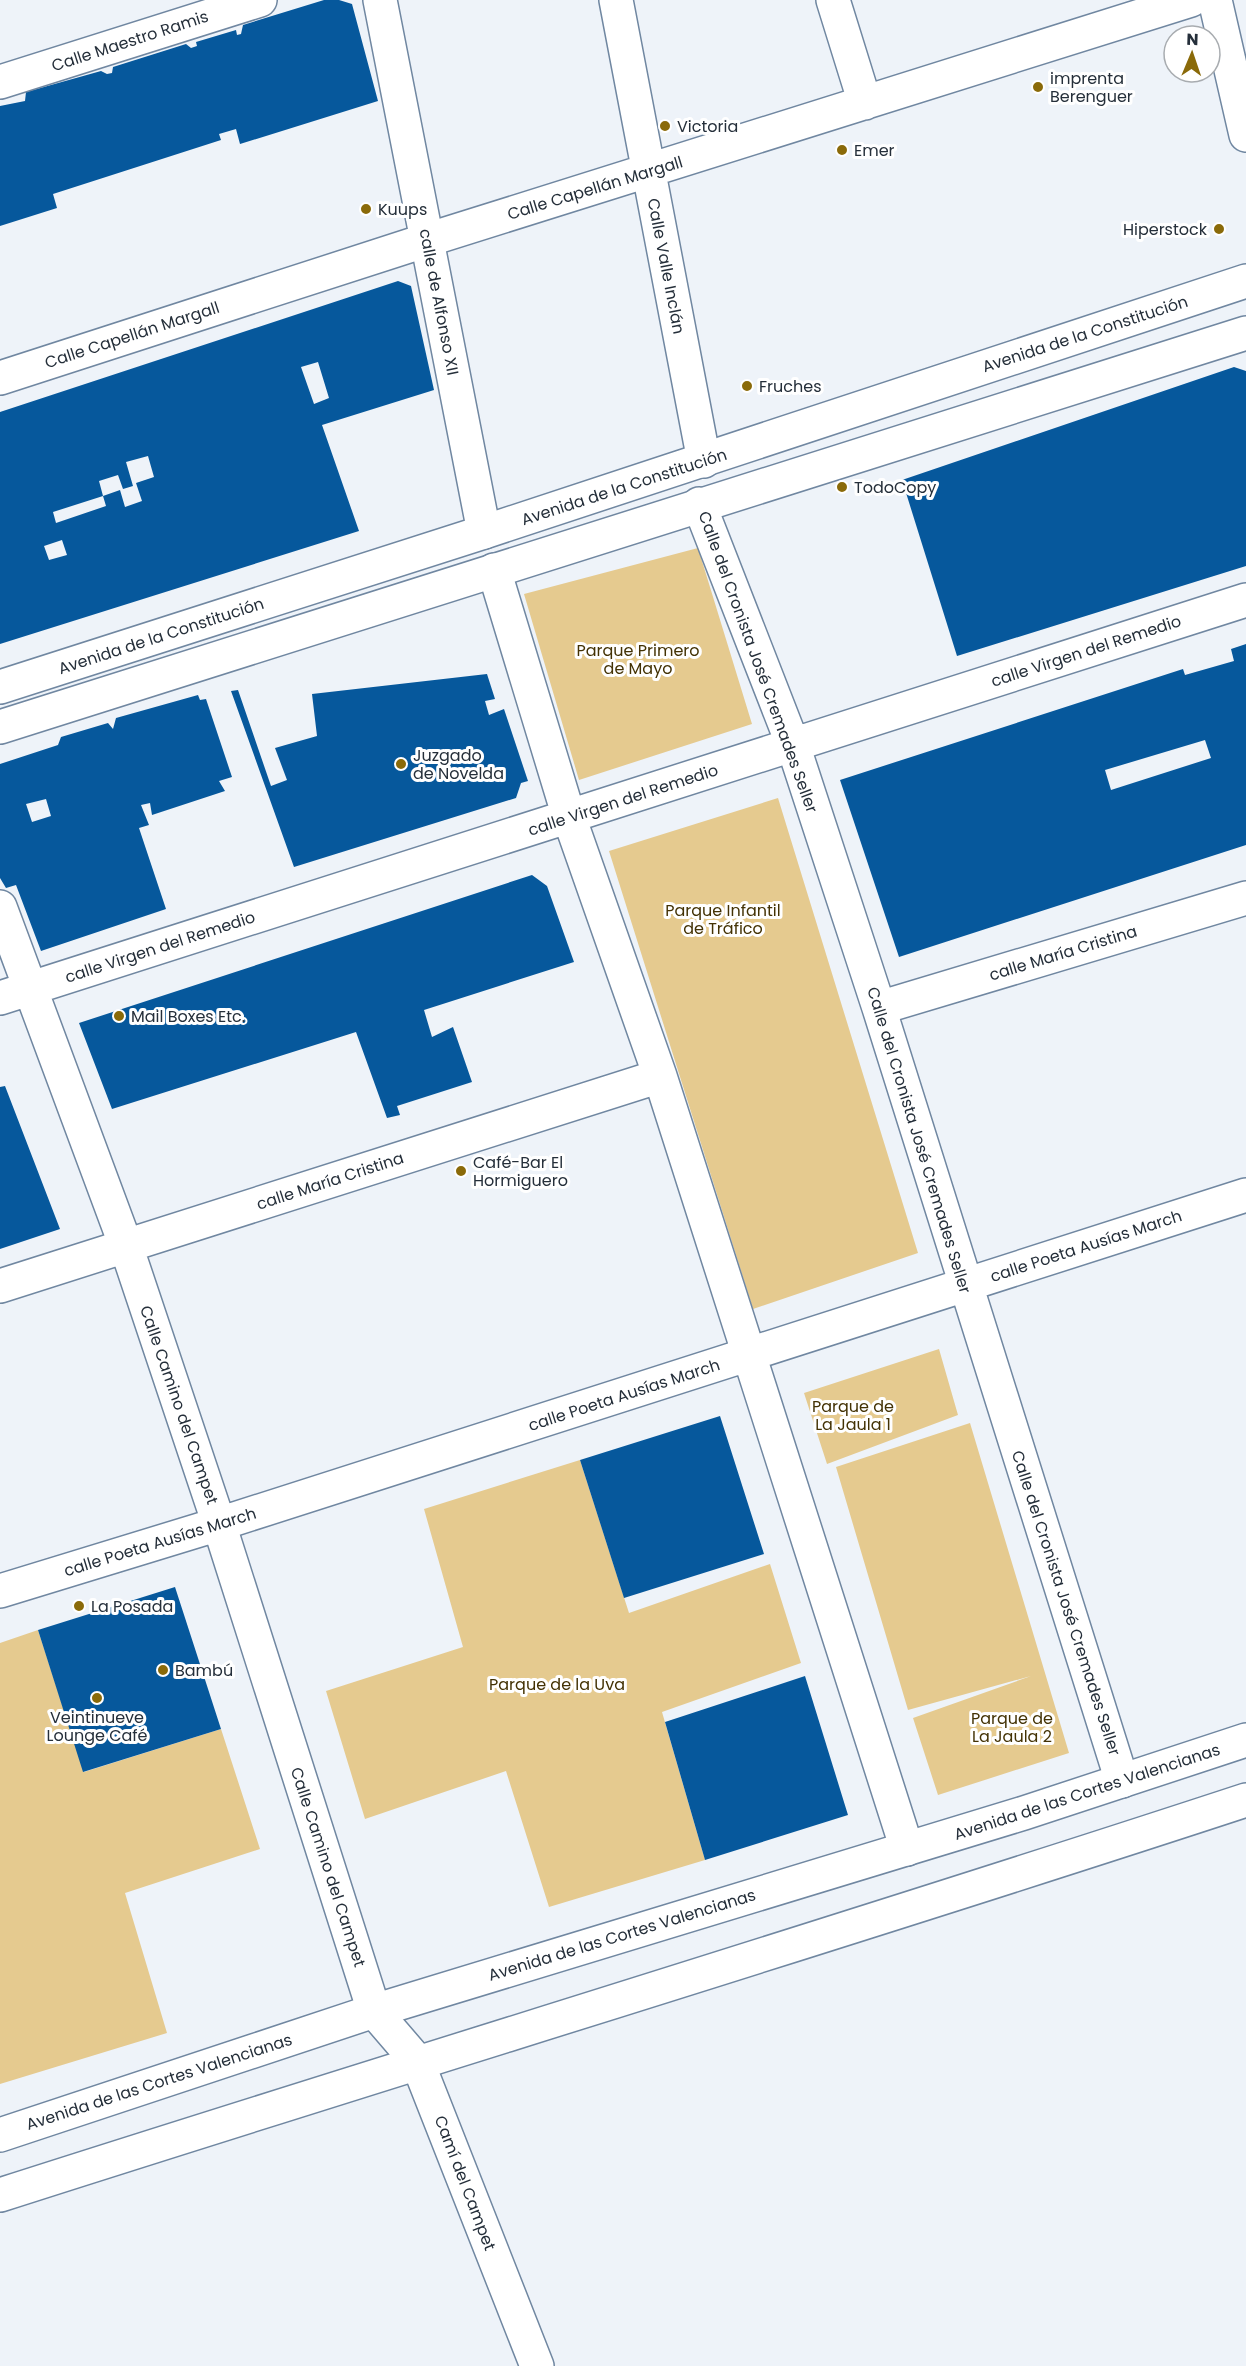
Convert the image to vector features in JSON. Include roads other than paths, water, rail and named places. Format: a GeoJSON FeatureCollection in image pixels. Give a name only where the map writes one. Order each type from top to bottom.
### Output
{"type":"FeatureCollection","features":[{"type":"Feature","properties":{"kind":"street","name":"Calle Maestro Ramis"},"geometry":{"type":"LineString","coordinates":[[0,82],[260,0]]}},
{"type":"Feature","properties":{"kind":"street","name":"calle de Alfonso XII"},"geometry":{"type":"LineString","coordinates":[[380,0],[484,532]]}},
{"type":"Feature","properties":{"kind":"street","name":"Calle Valle Inclán"},"geometry":{"type":"LineString","coordinates":[[616,0],[704,461]]}},
{"type":"Feature","properties":{"kind":"street"},"geometry":{"type":"LineString","coordinates":[[834,0],[866,103]]}},
{"type":"Feature","properties":{"kind":"street","name":"Calle Capellán Margall"},"geometry":{"type":"LineString","coordinates":[[0,378],[427,240],[1191,0]]}},
{"type":"Feature","properties":{"kind":"street"},"geometry":{"type":"LineString","coordinates":[[1215,0],[1246,135]]}},
{"type":"Feature","properties":{"kind":"street","name":"Avenida de la Constitución"},"geometry":{"type":"LineString","coordinates":[[0,687],[704,461],[1246,281]]}},
{"type":"Feature","properties":{"kind":"street"},"geometry":{"type":"LineString","coordinates":[[0,726],[1246,333]]}},
{"type":"Feature","properties":{"kind":"street","name":"Calle del Cronista José Cremades Seller"},"geometry":{"type":"LineString","coordinates":[[699,504],[793,745],[879,1008],[964,1285],[1122,1781]]}},
{"type":"Feature","properties":{"kind":"street"},"geometry":{"type":"LineString","coordinates":[[494,570],[569,817],[660,1076],[907,1849]]}},
{"type":"Feature","properties":{"kind":"street","name":"calle Virgen del Remedio"},"geometry":{"type":"LineString","coordinates":[[0,998],[1246,600]]}},
{"type":"Feature","properties":{"kind":"street","name":"calle María Cristina"},"geometry":{"type":"LineString","coordinates":[[879,1008],[1246,898]]}},
{"type":"Feature","properties":{"kind":"street","name":"Calle Camino del Campet"},"geometry":{"type":"LineString","coordinates":[[0,907],[126,1246],[219,1524],[374,2011]]}},
{"type":"Feature","properties":{"kind":"street","name":"calle María Cristina"},"geometry":{"type":"LineString","coordinates":[[0,1286],[660,1076]]}},
{"type":"Feature","properties":{"kind":"street","name":"calle Poeta Ausías March"},"geometry":{"type":"LineString","coordinates":[[0,1591],[219,1524],[1246,1195]]}},
{"type":"Feature","properties":{"kind":"street","name":"Avenida de las Cortes Valencianas"},"geometry":{"type":"LineString","coordinates":[[0,2135],[374,2011],[907,1849],[1246,1740]]}},
{"type":"Feature","properties":{"kind":"street"},"geometry":{"type":"LineString","coordinates":[[0,2195],[417,2061],[1022,1874],[1246,1800]]}},
{"type":"Feature","properties":{"kind":"street","name":"Camí del Campet"},"geometry":{"type":"LineString","coordinates":[[374,2011],[417,2061],[537,2366]]}},
{"type":"Feature","properties":{"kind":"place","name":"imprenta Berenguer"},"geometry":{"type":"Point","coordinates":[1038,87]}},
{"type":"Feature","properties":{"kind":"place","name":"Victoria"},"geometry":{"type":"Point","coordinates":[665,126]}},
{"type":"Feature","properties":{"kind":"place","name":"Emer"},"geometry":{"type":"Point","coordinates":[842,150]}},
{"type":"Feature","properties":{"kind":"place","name":"Kuups"},"geometry":{"type":"Point","coordinates":[366,209]}},
{"type":"Feature","properties":{"kind":"place","name":"Hiperstock"},"geometry":{"type":"Point","coordinates":[1219,229]}},
{"type":"Feature","properties":{"kind":"place","name":"Fruches"},"geometry":{"type":"Point","coordinates":[747,386]}},
{"type":"Feature","properties":{"kind":"place","name":"TodoCopy"},"geometry":{"type":"Point","coordinates":[842,487]}},
{"type":"Feature","properties":{"kind":"place","name":"Juzgado de Novelda"},"geometry":{"type":"Point","coordinates":[401,764]}},
{"type":"Feature","properties":{"kind":"place","name":"Mail Boxes Etc."},"geometry":{"type":"Point","coordinates":[119,1016]}},
{"type":"Feature","properties":{"kind":"place","name":"Café-Bar El Hormiguero"},"geometry":{"type":"Point","coordinates":[461,1171]}},
{"type":"Feature","properties":{"kind":"place","name":"La Posada"},"geometry":{"type":"Point","coordinates":[79,1606]}},
{"type":"Feature","properties":{"kind":"place","name":"Bambú"},"geometry":{"type":"Point","coordinates":[163,1670]}},
{"type":"Feature","properties":{"kind":"place","name":"Veintinueve Lounge Café"},"geometry":{"type":"Point","coordinates":[97,1698]}},
{"type":"Feature","properties":{"kind":"park label","name":"Parque Primero de Mayo"},"geometry":{"type":"Point","coordinates":[638,659]}},
{"type":"Feature","properties":{"kind":"park label","name":"Parque Infantil de Tráfico"},"geometry":{"type":"Point","coordinates":[723,919]}},
{"type":"Feature","properties":{"kind":"park label","name":"Parque de La Jaula 1"},"geometry":{"type":"Point","coordinates":[853,1415]}},
{"type":"Feature","properties":{"kind":"park label","name":"Parque de la Uva"},"geometry":{"type":"Point","coordinates":[557,1684]}},
{"type":"Feature","properties":{"kind":"park label","name":"Parque de La Jaula 2"},"geometry":{"type":"Point","coordinates":[1012,1727]}}]}
